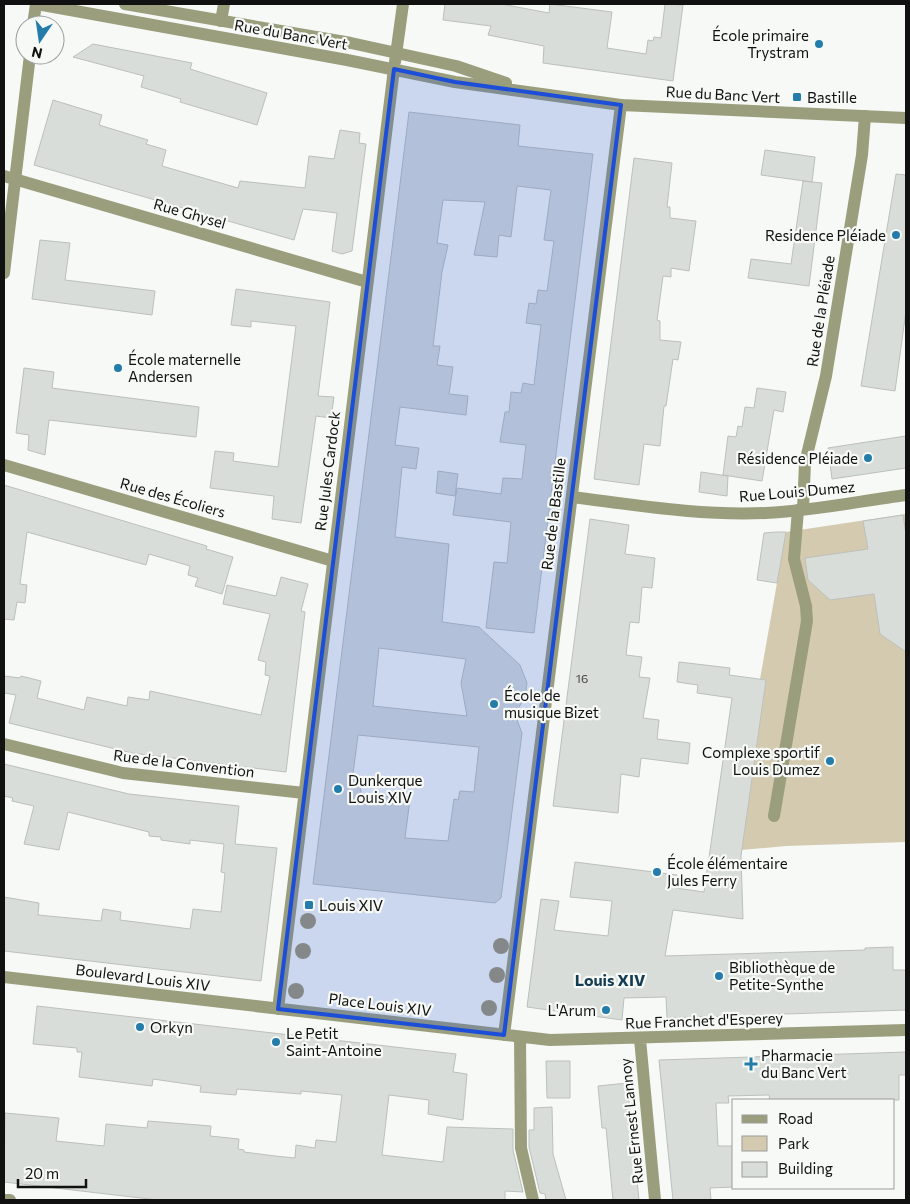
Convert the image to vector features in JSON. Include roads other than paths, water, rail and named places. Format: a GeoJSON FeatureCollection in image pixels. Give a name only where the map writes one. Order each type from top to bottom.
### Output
{"type":"FeatureCollection","features":[{"type":"Feature","properties":{"kind":"street","name":"Rue du Banc Vert"},"geometry":{"type":"LineString","coordinates":[[36,4],[394,69],[455,82],[540,92],[620,105],[906,118]]}},
{"type":"Feature","properties":{"kind":"street","name":"Rue du Banc Vert"},"geometry":{"type":"LineString","coordinates":[[125,4],[396,53],[456,66],[540,92]]}},
{"type":"Feature","properties":{"kind":"street"},"geometry":{"type":"LineString","coordinates":[[221,21],[224,4]]}},
{"type":"Feature","properties":{"kind":"street","name":"Rue Jules Cardock"},"geometry":{"type":"LineString","coordinates":[[278,1009],[403,4]]}},
{"type":"Feature","properties":{"kind":"street"},"geometry":{"type":"LineString","coordinates":[[4,273],[9,177],[28,65]]}},
{"type":"Feature","properties":{"kind":"street","name":"Rue de la Bastille"},"geometry":{"type":"LineString","coordinates":[[504,1034],[620,105]]}},
{"type":"Feature","properties":{"kind":"street","name":"Rue de la Pléiade"},"geometry":{"type":"LineString","coordinates":[[774,816],[807,621],[806,606],[794,559],[805,463],[826,376],[862,155],[865,116]]}},
{"type":"Feature","properties":{"kind":"street","name":"Rue Ghysel"},"geometry":{"type":"LineString","coordinates":[[9,177],[367,282]]}},
{"type":"Feature","properties":{"kind":"street","name":"Rue des Écoliers"},"geometry":{"type":"LineString","coordinates":[[4,465],[333,561]]}},
{"type":"Feature","properties":{"kind":"street","name":"Rue Louis Dumez"},"geometry":{"type":"LineString","coordinates":[[572,497],[687,512],[767,513],[906,495]]}},
{"type":"Feature","properties":{"kind":"street","name":"Rue de la Convention"},"geometry":{"type":"LineString","coordinates":[[4,744],[123,773],[304,793]]}},
{"type":"Feature","properties":{"kind":"street","name":"Boulevard Louis XIV"},"geometry":{"type":"LineString","coordinates":[[4,977],[278,1009]]}},
{"type":"Feature","properties":{"kind":"street","name":"Place Louis XIV"},"geometry":{"type":"LineString","coordinates":[[278,1009],[504,1034]]}},
{"type":"Feature","properties":{"kind":"street","name":"Rue Franchet d'Esperey"},"geometry":{"type":"LineString","coordinates":[[504,1034],[562,1040],[906,1030]]}},
{"type":"Feature","properties":{"kind":"street"},"geometry":{"type":"LineString","coordinates":[[520,1037],[521,1148],[533,1200]]}},
{"type":"Feature","properties":{"kind":"street","name":"Rue Ernest Lannoy"},"geometry":{"type":"LineString","coordinates":[[640,1039],[655,1200]]}},
{"type":"Feature","properties":{"kind":"street"},"geometry":{"type":"LineString","coordinates":[[4,1200],[10,1200]]}},
{"type":"Feature","properties":{"kind":"place","name":"École primaire Trystram"},"geometry":{"type":"Point","coordinates":[819,44]}},
{"type":"Feature","properties":{"kind":"place","name":"Bastille"},"geometry":{"type":"Point","coordinates":[797,97]}},
{"type":"Feature","properties":{"kind":"place","name":"Residence Pléiade"},"geometry":{"type":"Point","coordinates":[896,235]}},
{"type":"Feature","properties":{"kind":"place","name":"École maternelle Andersen"},"geometry":{"type":"Point","coordinates":[118,368]}},
{"type":"Feature","properties":{"kind":"place","name":"Résidence Pléiade"},"geometry":{"type":"Point","coordinates":[868,458]}},
{"type":"Feature","properties":{"kind":"place","name":"École de musique Bizet"},"geometry":{"type":"Point","coordinates":[494,704]}},
{"type":"Feature","properties":{"kind":"place","name":"Complexe sportif Louis Dumez"},"geometry":{"type":"Point","coordinates":[830,761]}},
{"type":"Feature","properties":{"kind":"place","name":"Dunkerque Louis XIV"},"geometry":{"type":"Point","coordinates":[338,789]}},
{"type":"Feature","properties":{"kind":"place","name":"École élémentaire Jules Ferry"},"geometry":{"type":"Point","coordinates":[657,872]}},
{"type":"Feature","properties":{"kind":"place","name":"Louis XIV"},"geometry":{"type":"Point","coordinates":[309,905]}},
{"type":"Feature","properties":{"kind":"place","name":"Bibliothèque de Petite-Synthe"},"geometry":{"type":"Point","coordinates":[719,976]}},
{"type":"Feature","properties":{"kind":"place","name":"L'Arum"},"geometry":{"type":"Point","coordinates":[606,1010]}},
{"type":"Feature","properties":{"kind":"place","name":"Orkyn"},"geometry":{"type":"Point","coordinates":[140,1027]}},
{"type":"Feature","properties":{"kind":"place","name":"Le Petit Saint-Antoine"},"geometry":{"type":"Point","coordinates":[276,1042]}},
{"type":"Feature","properties":{"kind":"place","name":"Pharmacie du Banc Vert"},"geometry":{"type":"Point","coordinates":[751,1064]}},
{"type":"Feature","properties":{"kind":"district","name":"Louis XIV"},"geometry":{"type":"Point","coordinates":[610,979]}}]}
